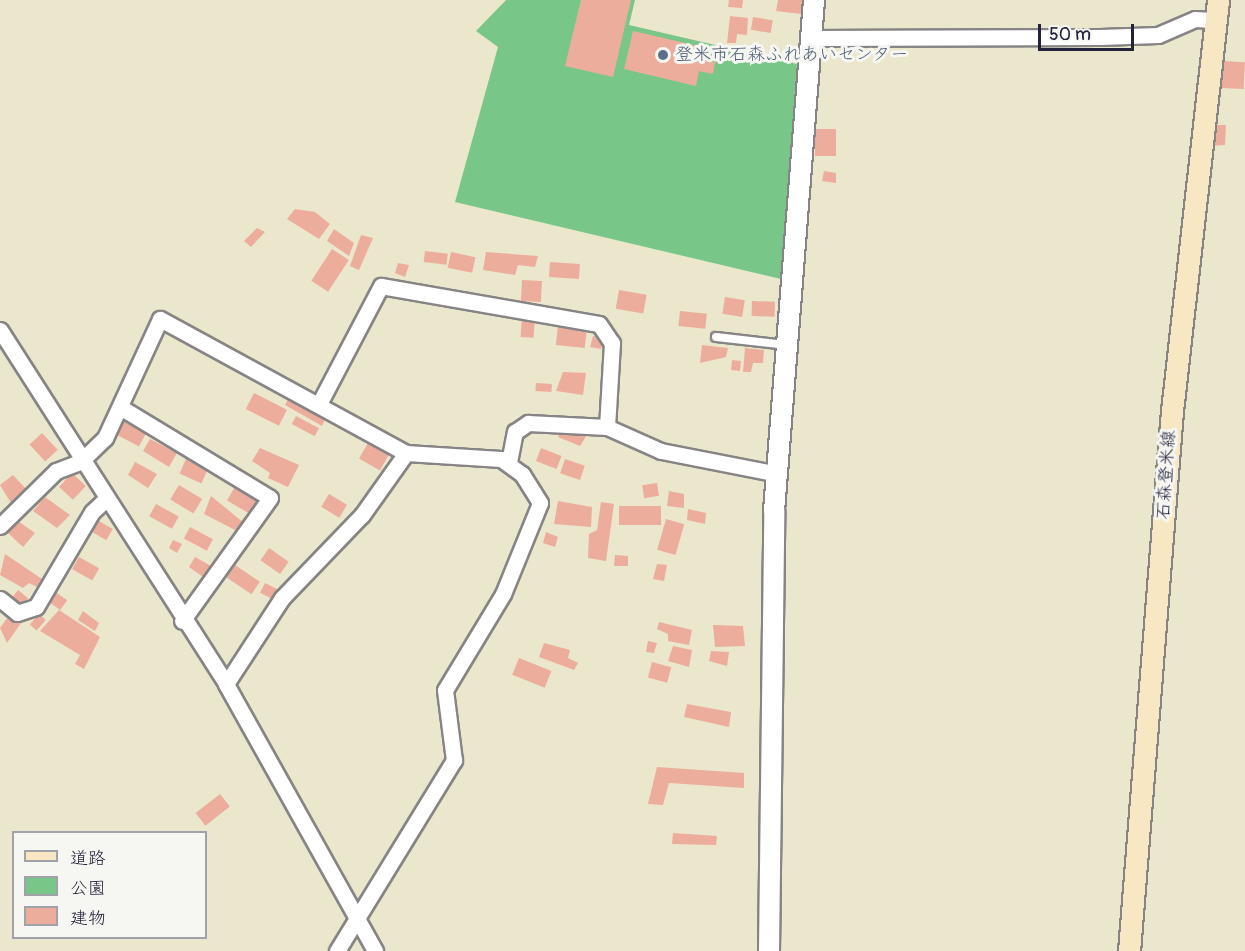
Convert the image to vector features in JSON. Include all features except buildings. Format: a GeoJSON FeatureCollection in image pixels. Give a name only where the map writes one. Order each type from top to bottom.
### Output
{"type":"FeatureCollection","features":[{"type":"Feature","properties":{"kind":"main road","name":"石森登米線"},"geometry":{"type":"LineString","coordinates":[[1129,951],[1172,411],[1218,10]]}},
{"type":"Feature","properties":{"kind":"street"},"geometry":{"type":"LineString","coordinates":[[769,951],[767,729],[777,474],[789,346],[814,0]]}},
{"type":"Feature","properties":{"kind":"street"},"geometry":{"type":"LineString","coordinates":[[810,38],[1100,38],[1158,35],[1218,10]]}},
{"type":"Feature","properties":{"kind":"street"},"geometry":{"type":"LineString","coordinates":[[320,402],[381,286],[599,324],[612,343],[607,427]]}},
{"type":"Feature","properties":{"kind":"street"},"geometry":{"type":"LineString","coordinates":[[0,526],[56,471],[80,462],[105,438],[160,319],[320,402],[406,453],[509,462],[540,503],[503,594],[445,690],[454,760],[390,871],[354,919],[337,951]]}},
{"type":"Feature","properties":{"kind":"street"},"geometry":{"type":"LineString","coordinates":[[0,330],[80,462],[106,499],[182,621],[226,684],[354,919],[375,951]]}},
{"type":"Feature","properties":{"kind":"street"},"geometry":{"type":"LineString","coordinates":[[120,407],[270,498],[182,621]]}},
{"type":"Feature","properties":{"kind":"street"},"geometry":{"type":"LineString","coordinates":[[509,462],[515,432],[528,423],[607,427],[661,451],[777,474]]}},
{"type":"Feature","properties":{"kind":"street"},"geometry":{"type":"LineString","coordinates":[[226,684],[282,598],[362,516],[406,453]]}},
{"type":"Feature","properties":{"kind":"street"},"geometry":{"type":"LineString","coordinates":[[0,599],[17,614],[36,607],[92,512],[106,499]]}},
{"type":"Feature","properties":{"kind":"lane"},"geometry":{"type":"LineString","coordinates":[[716,337],[789,346]]}},
{"type":"Feature","properties":{"kind":"green space"},"geometry":{"type":"Polygon","coordinates":[[[506,0],[635,0],[629,25],[797,64],[781,279],[455,202],[498,47],[476,31],[506,0]]]}},
{"type":"Feature","properties":{"kind":"place","name":"登米市石森ふれあいセンター"},"geometry":{"type":"Point","coordinates":[663,55]}}]}
